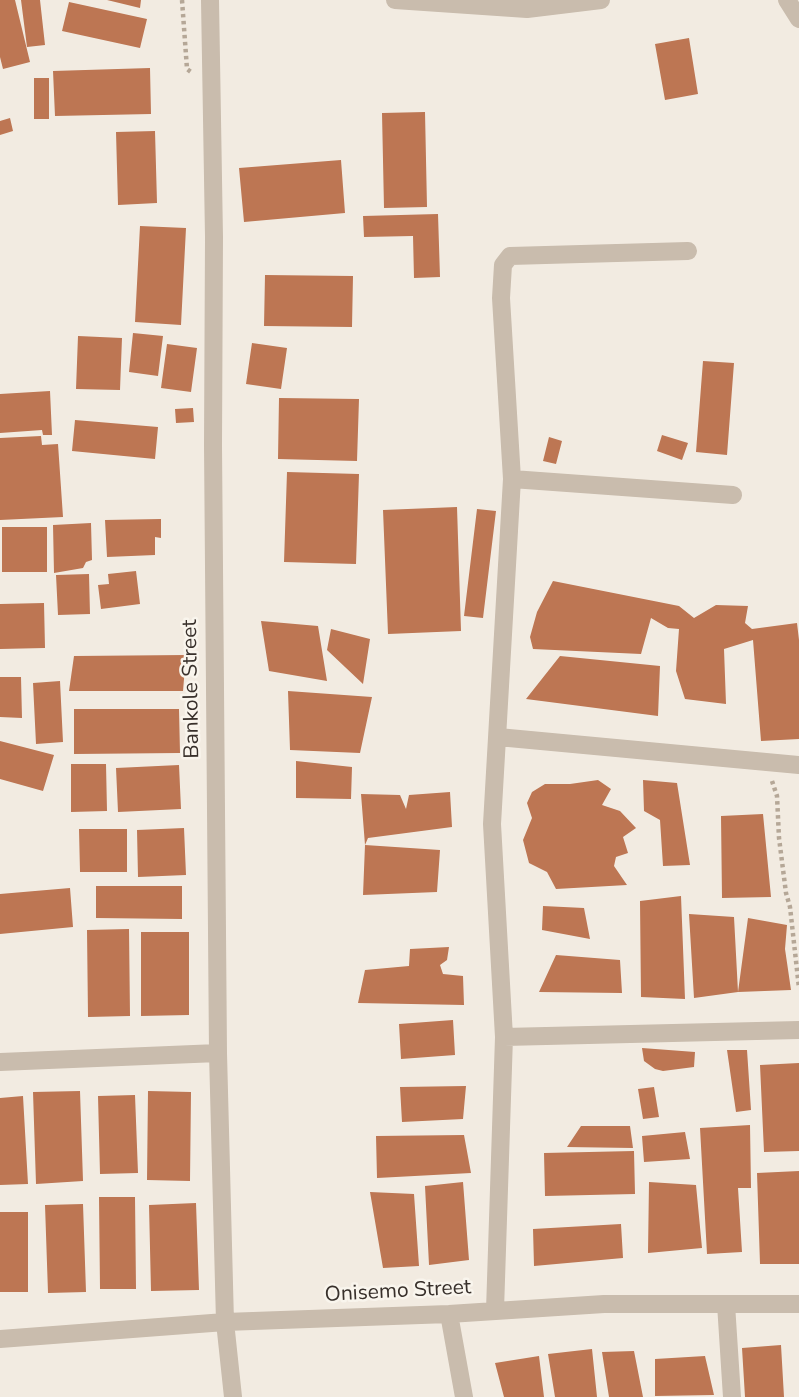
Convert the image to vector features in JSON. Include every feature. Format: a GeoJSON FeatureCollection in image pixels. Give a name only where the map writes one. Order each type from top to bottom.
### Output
{"type":"FeatureCollection","features":[{"type":"Feature","properties":{"kind":"street","name":"Bankole Street"},"geometry":{"type":"LineString","coordinates":[[210,0],[214,237],[212,445],[218,1053],[225,1322],[233,1397]]}},
{"type":"Feature","properties":{"kind":"street"},"geometry":{"type":"LineString","coordinates":[[396,0],[527,9],[601,0]]}},
{"type":"Feature","properties":{"kind":"street"},"geometry":{"type":"LineString","coordinates":[[787,0],[799,19]]}},
{"type":"Feature","properties":{"kind":"street"},"geometry":{"type":"LineString","coordinates":[[495,1310],[504,1037],[492,824],[512,479],[501,298],[502,265],[510,257],[688,251]]}},
{"type":"Feature","properties":{"kind":"street"},"geometry":{"type":"LineString","coordinates":[[512,479],[733,495]]}},
{"type":"Feature","properties":{"kind":"street"},"geometry":{"type":"LineString","coordinates":[[498,737],[799,765]]}},
{"type":"Feature","properties":{"kind":"street"},"geometry":{"type":"LineString","coordinates":[[504,1037],[799,1030]]}},
{"type":"Feature","properties":{"kind":"street"},"geometry":{"type":"LineString","coordinates":[[0,1062],[218,1053]]}},
{"type":"Feature","properties":{"kind":"street","name":"Onisemo Street"},"geometry":{"type":"LineString","coordinates":[[0,1339],[225,1322],[449,1314],[604,1304],[799,1304]]}},
{"type":"Feature","properties":{"kind":"street"},"geometry":{"type":"LineString","coordinates":[[726,1304],[732,1397]]}},
{"type":"Feature","properties":{"kind":"street"},"geometry":{"type":"LineString","coordinates":[[449,1314],[464,1397]]}},
{"type":"Feature","properties":{"kind":"path"},"geometry":{"type":"LineString","coordinates":[[781,775],[772,778],[777,796],[779,838],[799,988]]}},
{"type":"Feature","properties":{"kind":"building"},"geometry":{"type":"Polygon","coordinates":[[[0,0],[15,0],[30,62],[3,69],[0,57],[0,0]]]}},
{"type":"Feature","properties":{"kind":"building"},"geometry":{"type":"Polygon","coordinates":[[[21,0],[40,0],[45,45],[27,47],[21,0]]]}},
{"type":"Feature","properties":{"kind":"building"},"geometry":{"type":"Polygon","coordinates":[[[107,0],[141,0],[140,8],[107,0]]]}},
{"type":"Feature","properties":{"kind":"building"},"geometry":{"type":"Polygon","coordinates":[[[69,2],[147,19],[140,48],[62,31],[69,2]]]}},
{"type":"Feature","properties":{"kind":"building"},"geometry":{"type":"Polygon","coordinates":[[[689,38],[698,94],[665,100],[655,44],[689,38]]]}},
{"type":"Feature","properties":{"kind":"building"},"geometry":{"type":"Polygon","coordinates":[[[150,68],[151,114],[55,116],[53,71],[150,68]]]}},
{"type":"Feature","properties":{"kind":"building"},"geometry":{"type":"Polygon","coordinates":[[[34,78],[49,78],[49,119],[34,119],[34,78]]]}},
{"type":"Feature","properties":{"kind":"building"},"geometry":{"type":"Polygon","coordinates":[[[425,112],[427,207],[384,208],[382,113],[425,112]]]}},
{"type":"Feature","properties":{"kind":"building"},"geometry":{"type":"Polygon","coordinates":[[[10,118],[13,131],[0,135],[0,121],[10,118]]]}},
{"type":"Feature","properties":{"kind":"building"},"geometry":{"type":"Polygon","coordinates":[[[155,131],[157,203],[118,205],[116,132],[155,131]]]}},
{"type":"Feature","properties":{"kind":"building"},"geometry":{"type":"Polygon","coordinates":[[[341,160],[345,213],[244,222],[239,168],[341,160]]]}},
{"type":"Feature","properties":{"kind":"building"},"geometry":{"type":"Polygon","coordinates":[[[438,214],[440,277],[414,278],[413,236],[364,237],[363,216],[438,214]]]}},
{"type":"Feature","properties":{"kind":"building"},"geometry":{"type":"Polygon","coordinates":[[[140,226],[186,228],[181,325],[135,322],[140,226]]]}},
{"type":"Feature","properties":{"kind":"building"},"geometry":{"type":"Polygon","coordinates":[[[265,275],[353,276],[352,327],[264,326],[265,275]]]}},
{"type":"Feature","properties":{"kind":"building"},"geometry":{"type":"Polygon","coordinates":[[[133,333],[163,336],[158,376],[129,372],[133,333]]]}},
{"type":"Feature","properties":{"kind":"building"},"geometry":{"type":"Polygon","coordinates":[[[78,336],[122,338],[120,390],[76,389],[78,336]]]}},
{"type":"Feature","properties":{"kind":"building"},"geometry":{"type":"Polygon","coordinates":[[[252,343],[287,348],[281,389],[246,384],[252,343]]]}},
{"type":"Feature","properties":{"kind":"building"},"geometry":{"type":"Polygon","coordinates":[[[167,344],[197,348],[191,392],[161,388],[167,344]]]}},
{"type":"Feature","properties":{"kind":"building"},"geometry":{"type":"Polygon","coordinates":[[[703,361],[734,363],[727,455],[696,452],[703,361]]]}},
{"type":"Feature","properties":{"kind":"building"},"geometry":{"type":"Polygon","coordinates":[[[50,391],[52,435],[43,435],[42,430],[0,433],[0,394],[50,391]]]}},
{"type":"Feature","properties":{"kind":"building"},"geometry":{"type":"Polygon","coordinates":[[[279,398],[359,399],[357,461],[278,459],[279,398]]]}},
{"type":"Feature","properties":{"kind":"building"},"geometry":{"type":"Polygon","coordinates":[[[193,408],[194,422],[176,423],[175,409],[193,408]]]}},
{"type":"Feature","properties":{"kind":"building"},"geometry":{"type":"Polygon","coordinates":[[[75,420],[158,427],[155,459],[72,451],[75,420]]]}},
{"type":"Feature","properties":{"kind":"building"},"geometry":{"type":"Polygon","coordinates":[[[662,435],[688,443],[682,460],[657,451],[662,435]]]}},
{"type":"Feature","properties":{"kind":"building"},"geometry":{"type":"Polygon","coordinates":[[[41,436],[42,445],[58,444],[63,517],[0,520],[0,438],[41,436]]]}},
{"type":"Feature","properties":{"kind":"building"},"geometry":{"type":"Polygon","coordinates":[[[549,437],[562,441],[556,464],[543,461],[549,437]]]}},
{"type":"Feature","properties":{"kind":"building"},"geometry":{"type":"Polygon","coordinates":[[[287,472],[359,474],[356,564],[284,562],[287,472]]]}},
{"type":"Feature","properties":{"kind":"building"},"geometry":{"type":"Polygon","coordinates":[[[457,507],[461,631],[388,634],[383,510],[457,507]]]}},
{"type":"Feature","properties":{"kind":"building"},"geometry":{"type":"Polygon","coordinates":[[[477,509],[496,511],[483,618],[464,616],[477,509]]]}},
{"type":"Feature","properties":{"kind":"building"},"geometry":{"type":"Polygon","coordinates":[[[161,519],[161,538],[155,537],[155,555],[107,557],[105,520],[161,519]]]}},
{"type":"Feature","properties":{"kind":"building"},"geometry":{"type":"Polygon","coordinates":[[[91,523],[92,560],[86,562],[83,568],[54,573],[53,525],[91,523]]]}},
{"type":"Feature","properties":{"kind":"building"},"geometry":{"type":"Polygon","coordinates":[[[2,527],[47,527],[47,572],[2,572],[2,527]]]}},
{"type":"Feature","properties":{"kind":"building"},"geometry":{"type":"Polygon","coordinates":[[[136,571],[140,604],[101,609],[98,585],[109,584],[108,574],[136,571]]]}},
{"type":"Feature","properties":{"kind":"building"},"geometry":{"type":"Polygon","coordinates":[[[89,574],[90,614],[58,615],[56,575],[89,574]]]}},
{"type":"Feature","properties":{"kind":"building"},"geometry":{"type":"Polygon","coordinates":[[[553,581],[679,606],[694,618],[716,605],[748,606],[745,623],[752,629],[797,623],[799,739],[761,741],[753,640],[724,649],[726,704],[685,699],[676,671],[679,629],[668,628],[651,618],[641,654],[533,649],[530,637],[537,612],[553,581]]]}},
{"type":"Feature","properties":{"kind":"building"},"geometry":{"type":"Polygon","coordinates":[[[44,603],[45,648],[0,649],[0,604],[44,603]]]}},
{"type":"Feature","properties":{"kind":"building"},"geometry":{"type":"Polygon","coordinates":[[[261,621],[318,626],[327,681],[269,671],[261,621]]]}},
{"type":"Feature","properties":{"kind":"building"},"geometry":{"type":"Polygon","coordinates":[[[331,629],[370,639],[363,684],[327,650],[331,629]]]}},
{"type":"Feature","properties":{"kind":"building"},"geometry":{"type":"Polygon","coordinates":[[[186,655],[183,691],[69,691],[74,656],[186,655]]]}},
{"type":"Feature","properties":{"kind":"building"},"geometry":{"type":"Polygon","coordinates":[[[560,656],[660,666],[658,716],[526,699],[560,656]]]}},
{"type":"Feature","properties":{"kind":"building"},"geometry":{"type":"Polygon","coordinates":[[[0,677],[21,677],[22,718],[0,717],[0,677]]]}},
{"type":"Feature","properties":{"kind":"building"},"geometry":{"type":"Polygon","coordinates":[[[60,681],[63,742],[36,744],[33,683],[60,681]]]}},
{"type":"Feature","properties":{"kind":"building"},"geometry":{"type":"Polygon","coordinates":[[[288,691],[372,697],[360,753],[290,750],[288,691]]]}},
{"type":"Feature","properties":{"kind":"building"},"geometry":{"type":"Polygon","coordinates":[[[74,709],[179,709],[180,753],[74,754],[74,709]]]}},
{"type":"Feature","properties":{"kind":"building"},"geometry":{"type":"Polygon","coordinates":[[[0,741],[54,755],[43,791],[0,779],[0,741]]]}},
{"type":"Feature","properties":{"kind":"building"},"geometry":{"type":"Polygon","coordinates":[[[296,761],[352,767],[351,799],[296,798],[296,761]]]}},
{"type":"Feature","properties":{"kind":"building"},"geometry":{"type":"Polygon","coordinates":[[[71,764],[106,764],[107,811],[71,812],[71,764]]]}},
{"type":"Feature","properties":{"kind":"building"},"geometry":{"type":"Polygon","coordinates":[[[179,765],[181,809],[118,812],[116,768],[179,765]]]}},
{"type":"Feature","properties":{"kind":"building"},"geometry":{"type":"Polygon","coordinates":[[[598,780],[611,789],[602,805],[620,811],[636,828],[623,837],[628,853],[616,857],[614,866],[627,885],[556,889],[547,872],[529,863],[523,840],[532,818],[527,803],[532,792],[545,784],[598,780]]]}},
{"type":"Feature","properties":{"kind":"building"},"geometry":{"type":"Polygon","coordinates":[[[643,780],[677,783],[690,865],[663,866],[660,820],[644,811],[643,780]]]}},
{"type":"Feature","properties":{"kind":"building"},"geometry":{"type":"Polygon","coordinates":[[[450,792],[452,827],[368,838],[365,845],[361,794],[400,795],[406,809],[409,795],[450,792]]]}},
{"type":"Feature","properties":{"kind":"building"},"geometry":{"type":"Polygon","coordinates":[[[763,814],[771,897],[722,898],[721,816],[763,814]]]}},
{"type":"Feature","properties":{"kind":"building"},"geometry":{"type":"Polygon","coordinates":[[[184,828],[186,875],[138,877],[137,830],[184,828]]]}},
{"type":"Feature","properties":{"kind":"building"},"geometry":{"type":"Polygon","coordinates":[[[79,829],[127,829],[127,872],[80,872],[79,829]]]}},
{"type":"Feature","properties":{"kind":"building"},"geometry":{"type":"Polygon","coordinates":[[[365,845],[440,850],[437,892],[363,895],[365,845]]]}},
{"type":"Feature","properties":{"kind":"building"},"geometry":{"type":"Polygon","coordinates":[[[96,886],[182,886],[182,919],[96,918],[96,886]]]}},
{"type":"Feature","properties":{"kind":"building"},"geometry":{"type":"Polygon","coordinates":[[[70,888],[73,927],[0,934],[0,894],[70,888]]]}},
{"type":"Feature","properties":{"kind":"building"},"geometry":{"type":"Polygon","coordinates":[[[681,896],[685,999],[641,997],[640,901],[681,896]]]}},
{"type":"Feature","properties":{"kind":"building"},"geometry":{"type":"Polygon","coordinates":[[[543,906],[584,908],[590,939],[542,930],[543,906]]]}},
{"type":"Feature","properties":{"kind":"building"},"geometry":{"type":"Polygon","coordinates":[[[689,914],[734,917],[738,992],[694,998],[689,914]]]}},
{"type":"Feature","properties":{"kind":"building"},"geometry":{"type":"Polygon","coordinates":[[[748,918],[787,925],[785,949],[791,990],[738,992],[748,918]]]}},
{"type":"Feature","properties":{"kind":"building"},"geometry":{"type":"Polygon","coordinates":[[[129,929],[130,1016],[88,1017],[87,930],[129,929]]]}},
{"type":"Feature","properties":{"kind":"building"},"geometry":{"type":"Polygon","coordinates":[[[141,932],[189,932],[189,1015],[141,1016],[141,932]]]}},
{"type":"Feature","properties":{"kind":"building"},"geometry":{"type":"Polygon","coordinates":[[[449,947],[447,960],[440,965],[443,974],[463,976],[464,1005],[358,1003],[365,970],[409,966],[410,949],[449,947]]]}},
{"type":"Feature","properties":{"kind":"building"},"geometry":{"type":"Polygon","coordinates":[[[556,955],[620,960],[622,993],[539,992],[556,955]]]}},
{"type":"Feature","properties":{"kind":"building"},"geometry":{"type":"Polygon","coordinates":[[[453,1020],[455,1055],[401,1059],[399,1024],[453,1020]]]}},
{"type":"Feature","properties":{"kind":"building"},"geometry":{"type":"Polygon","coordinates":[[[642,1048],[695,1052],[694,1067],[663,1071],[655,1069],[644,1061],[642,1048]]]}},
{"type":"Feature","properties":{"kind":"building"},"geometry":{"type":"Polygon","coordinates":[[[727,1050],[747,1050],[751,1110],[736,1112],[727,1050]]]}},
{"type":"Feature","properties":{"kind":"building"},"geometry":{"type":"Polygon","coordinates":[[[799,1063],[799,1151],[764,1152],[760,1065],[799,1063]]]}},
{"type":"Feature","properties":{"kind":"building"},"geometry":{"type":"Polygon","coordinates":[[[466,1086],[463,1119],[402,1122],[400,1087],[466,1086]]]}},
{"type":"Feature","properties":{"kind":"building"},"geometry":{"type":"Polygon","coordinates":[[[654,1087],[659,1117],[643,1119],[638,1089],[654,1087]]]}},
{"type":"Feature","properties":{"kind":"building"},"geometry":{"type":"Polygon","coordinates":[[[80,1091],[83,1181],[36,1184],[33,1092],[80,1091]]]}},
{"type":"Feature","properties":{"kind":"building"},"geometry":{"type":"Polygon","coordinates":[[[148,1091],[191,1092],[190,1181],[147,1180],[148,1091]]]}},
{"type":"Feature","properties":{"kind":"building"},"geometry":{"type":"Polygon","coordinates":[[[135,1095],[138,1173],[100,1174],[98,1096],[135,1095]]]}},
{"type":"Feature","properties":{"kind":"building"},"geometry":{"type":"Polygon","coordinates":[[[23,1096],[28,1184],[0,1185],[0,1098],[23,1096]]]}},
{"type":"Feature","properties":{"kind":"building"},"geometry":{"type":"Polygon","coordinates":[[[750,1125],[751,1188],[738,1188],[742,1252],[707,1254],[700,1128],[750,1125]]]}},
{"type":"Feature","properties":{"kind":"building"},"geometry":{"type":"Polygon","coordinates":[[[581,1126],[630,1126],[633,1148],[567,1147],[581,1126]]]}},
{"type":"Feature","properties":{"kind":"building"},"geometry":{"type":"Polygon","coordinates":[[[685,1132],[690,1159],[644,1162],[642,1136],[685,1132]]]}},
{"type":"Feature","properties":{"kind":"building"},"geometry":{"type":"Polygon","coordinates":[[[464,1135],[471,1173],[377,1178],[376,1136],[464,1135]]]}},
{"type":"Feature","properties":{"kind":"building"},"geometry":{"type":"Polygon","coordinates":[[[634,1151],[635,1194],[545,1196],[544,1153],[634,1151]]]}},
{"type":"Feature","properties":{"kind":"building"},"geometry":{"type":"Polygon","coordinates":[[[799,1171],[799,1264],[760,1264],[757,1173],[799,1171]]]}},
{"type":"Feature","properties":{"kind":"building"},"geometry":{"type":"Polygon","coordinates":[[[463,1182],[469,1260],[429,1265],[425,1186],[463,1182]]]}},
{"type":"Feature","properties":{"kind":"building"},"geometry":{"type":"Polygon","coordinates":[[[649,1182],[696,1185],[702,1248],[648,1253],[649,1182]]]}},
{"type":"Feature","properties":{"kind":"building"},"geometry":{"type":"Polygon","coordinates":[[[370,1192],[414,1194],[419,1266],[383,1268],[370,1192]]]}},
{"type":"Feature","properties":{"kind":"building"},"geometry":{"type":"Polygon","coordinates":[[[99,1197],[135,1197],[136,1289],[100,1289],[99,1197]]]}},
{"type":"Feature","properties":{"kind":"building"},"geometry":{"type":"Polygon","coordinates":[[[196,1203],[199,1290],[151,1291],[149,1205],[196,1203]]]}},
{"type":"Feature","properties":{"kind":"building"},"geometry":{"type":"Polygon","coordinates":[[[83,1204],[86,1292],[48,1293],[45,1205],[83,1204]]]}},
{"type":"Feature","properties":{"kind":"building"},"geometry":{"type":"Polygon","coordinates":[[[0,1212],[28,1212],[28,1292],[0,1292],[0,1212]]]}},
{"type":"Feature","properties":{"kind":"building"},"geometry":{"type":"Polygon","coordinates":[[[621,1224],[623,1258],[534,1266],[533,1229],[621,1224]]]}},
{"type":"Feature","properties":{"kind":"building"},"geometry":{"type":"Polygon","coordinates":[[[781,1345],[784,1397],[745,1397],[742,1348],[781,1345]]]}},
{"type":"Feature","properties":{"kind":"building"},"geometry":{"type":"Polygon","coordinates":[[[592,1349],[597,1397],[555,1397],[548,1354],[592,1349]]]}},
{"type":"Feature","properties":{"kind":"building"},"geometry":{"type":"Polygon","coordinates":[[[634,1351],[643,1397],[609,1397],[602,1352],[634,1351]]]}},
{"type":"Feature","properties":{"kind":"building"},"geometry":{"type":"Polygon","coordinates":[[[539,1356],[544,1397],[504,1397],[495,1363],[539,1356]]]}},
{"type":"Feature","properties":{"kind":"building"},"geometry":{"type":"Polygon","coordinates":[[[705,1356],[714,1395],[655,1396],[655,1359],[705,1356]]]}}]}
